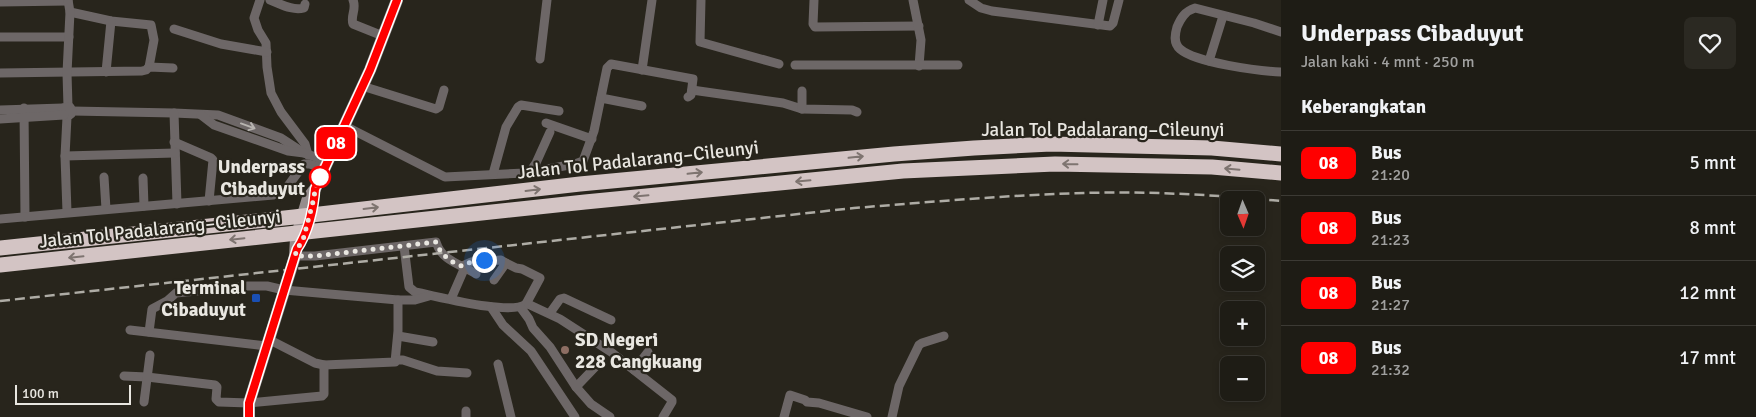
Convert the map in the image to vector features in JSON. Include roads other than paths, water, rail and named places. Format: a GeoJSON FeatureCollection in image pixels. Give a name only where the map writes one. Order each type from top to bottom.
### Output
{"type":"FeatureCollection","features":[{"type":"Feature","properties":{"kind":"highway","name":"Jalan Tol Padalarang–Cileunyi"},"geometry":{"type":"LineString","coordinates":[[0,248],[323,214],[580,184],[974,148],[1070,145],[1212,148],[1281,154]]}},
{"type":"Feature","properties":{"kind":"highway","name":"Jalan Tol Padalarang–Cileunyi"},"geometry":{"type":"LineString","coordinates":[[0,265],[585,202],[912,171],[1055,164],[1212,167],[1281,173]]}},
{"type":"Feature","properties":{"kind":"main road"},"geometry":{"type":"LineString","coordinates":[[249,417],[249,403],[296,252],[303,240],[315,189],[345,126],[397,0]]}},
{"type":"Feature","properties":{"kind":"street"},"geometry":{"type":"LineString","coordinates":[[0,2],[68,0],[70,12],[65,156],[67,212]]}},
{"type":"Feature","properties":{"kind":"street"},"geometry":{"type":"LineString","coordinates":[[260,0],[254,18],[258,30],[266,43],[268,80],[275,104],[305,144],[306,154]]}},
{"type":"Feature","properties":{"kind":"street"},"geometry":{"type":"LineString","coordinates":[[270,0],[301,10],[305,4]]}},
{"type":"Feature","properties":{"kind":"street"},"geometry":{"type":"LineString","coordinates":[[353,0],[355,7],[352,18],[353,24],[383,36]]}},
{"type":"Feature","properties":{"kind":"street"},"geometry":{"type":"LineString","coordinates":[[540,59],[547,0]]}},
{"type":"Feature","properties":{"kind":"street"},"geometry":{"type":"LineString","coordinates":[[642,70],[652,0]]}},
{"type":"Feature","properties":{"kind":"street"},"geometry":{"type":"LineString","coordinates":[[700,0],[700,42],[779,64]]}},
{"type":"Feature","properties":{"kind":"street"},"geometry":{"type":"LineString","coordinates":[[814,0],[812,24],[815,26],[919,26]]}},
{"type":"Feature","properties":{"kind":"street"},"geometry":{"type":"LineString","coordinates":[[913,0],[919,26],[921,53],[919,66]]}},
{"type":"Feature","properties":{"kind":"street"},"geometry":{"type":"LineString","coordinates":[[970,0],[974,4],[1098,25],[1112,25],[1119,0]]}},
{"type":"Feature","properties":{"kind":"street"},"geometry":{"type":"LineString","coordinates":[[1098,25],[1103,0]]}},
{"type":"Feature","properties":{"kind":"street"},"geometry":{"type":"LineString","coordinates":[[1281,32],[1254,22],[1223,16],[1199,8],[1191,9],[1183,16],[1176,30],[1175,42],[1187,53],[1209,61],[1281,72]]}},
{"type":"Feature","properties":{"kind":"street"},"geometry":{"type":"LineString","coordinates":[[70,12],[111,21],[151,25],[154,40],[148,67]]}},
{"type":"Feature","properties":{"kind":"street"},"geometry":{"type":"LineString","coordinates":[[1209,61],[1223,16]]}},
{"type":"Feature","properties":{"kind":"street"},"geometry":{"type":"LineString","coordinates":[[106,72],[111,21]]}},
{"type":"Feature","properties":{"kind":"street"},"geometry":{"type":"LineString","coordinates":[[174,29],[221,44],[267,52]]}},
{"type":"Feature","properties":{"kind":"street"},"geometry":{"type":"LineString","coordinates":[[0,37],[69,38]]}},
{"type":"Feature","properties":{"kind":"street"},"geometry":{"type":"LineString","coordinates":[[345,126],[445,177],[530,172],[581,163],[592,139],[609,65],[693,79],[690,94],[783,103],[802,109],[852,110],[857,112]]}},
{"type":"Feature","properties":{"kind":"street"},"geometry":{"type":"LineString","coordinates":[[795,65],[958,65]]}},
{"type":"Feature","properties":{"kind":"street"},"geometry":{"type":"LineString","coordinates":[[0,73],[142,71],[148,67],[173,68]]}},
{"type":"Feature","properties":{"kind":"street"},"geometry":{"type":"LineString","coordinates":[[362,86],[436,109],[439,107],[444,90]]}},
{"type":"Feature","properties":{"kind":"street"},"geometry":{"type":"LineString","coordinates":[[802,91],[802,109]]}},
{"type":"Feature","properties":{"kind":"street"},"geometry":{"type":"LineString","coordinates":[[601,98],[642,106]]}},
{"type":"Feature","properties":{"kind":"street"},"geometry":{"type":"LineString","coordinates":[[493,174],[506,127],[518,107],[521,105],[559,111]]}},
{"type":"Feature","properties":{"kind":"street"},"geometry":{"type":"LineString","coordinates":[[0,110],[24,113],[174,112],[218,115],[281,138],[326,164]]}},
{"type":"Feature","properties":{"kind":"street"},"geometry":{"type":"LineString","coordinates":[[174,112],[177,204]]}},
{"type":"Feature","properties":{"kind":"street"},"geometry":{"type":"LineString","coordinates":[[0,119],[24,113]]}},
{"type":"Feature","properties":{"kind":"street"},"geometry":{"type":"LineString","coordinates":[[24,113],[25,217]]}},
{"type":"Feature","properties":{"kind":"street"},"geometry":{"type":"LineString","coordinates":[[530,172],[536,163],[548,128],[592,139]]}},
{"type":"Feature","properties":{"kind":"street"},"geometry":{"type":"LineString","coordinates":[[174,142],[211,158],[209,201]]}},
{"type":"Feature","properties":{"kind":"street"},"geometry":{"type":"LineString","coordinates":[[65,156],[175,153]]}},
{"type":"Feature","properties":{"kind":"street"},"geometry":{"type":"LineString","coordinates":[[0,219],[273,195],[285,190],[304,164],[326,164]]}},
{"type":"Feature","properties":{"kind":"street"},"geometry":{"type":"LineString","coordinates":[[104,177],[106,209]]}},
{"type":"Feature","properties":{"kind":"street"},"geometry":{"type":"LineString","coordinates":[[143,178],[144,206]]}},
{"type":"Feature","properties":{"kind":"street"},"geometry":{"type":"LineString","coordinates":[[296,252],[315,256],[436,242],[441,253],[454,264],[476,274]]}},
{"type":"Feature","properties":{"kind":"street"},"geometry":{"type":"LineString","coordinates":[[404,246],[408,287],[415,292],[491,307],[524,306],[550,313],[610,352],[673,401],[663,417]]}},
{"type":"Feature","properties":{"kind":"street"},"geometry":{"type":"LineString","coordinates":[[451,299],[464,267],[471,262],[501,260],[516,268],[522,268],[540,278],[524,306],[533,328],[558,358],[576,387],[591,404],[610,417]]}},
{"type":"Feature","properties":{"kind":"street"},"geometry":{"type":"LineString","coordinates":[[494,280],[506,263]]}},
{"type":"Feature","properties":{"kind":"street"},"geometry":{"type":"LineString","coordinates":[[149,332],[152,309],[167,301],[176,293],[267,286],[284,290],[398,300],[414,300],[431,295]]}},
{"type":"Feature","properties":{"kind":"street"},"geometry":{"type":"LineString","coordinates":[[550,313],[560,299],[564,298],[611,320]]}},
{"type":"Feature","properties":{"kind":"street"},"geometry":{"type":"LineString","coordinates":[[395,360],[398,336],[398,300]]}},
{"type":"Feature","properties":{"kind":"street"},"geometry":{"type":"LineString","coordinates":[[491,307],[503,325],[530,351],[575,417]]}},
{"type":"Feature","properties":{"kind":"street"},"geometry":{"type":"LineString","coordinates":[[130,330],[267,343],[324,365],[389,363],[395,362],[395,360],[403,360],[437,371],[468,373]]}},
{"type":"Feature","properties":{"kind":"street"},"geometry":{"type":"LineString","coordinates":[[398,336],[433,342]]}},
{"type":"Feature","properties":{"kind":"street"},"geometry":{"type":"LineString","coordinates":[[892,417],[899,386],[919,345],[944,336]]}},
{"type":"Feature","properties":{"kind":"street"},"geometry":{"type":"LineString","coordinates":[[634,370],[648,352]]}},
{"type":"Feature","properties":{"kind":"street"},"geometry":{"type":"LineString","coordinates":[[144,402],[150,355]]}},
{"type":"Feature","properties":{"kind":"street"},"geometry":{"type":"LineString","coordinates":[[576,387],[590,375],[601,361]]}},
{"type":"Feature","properties":{"kind":"street"},"geometry":{"type":"LineString","coordinates":[[498,364],[511,417]]}},
{"type":"Feature","properties":{"kind":"street"},"geometry":{"type":"LineString","coordinates":[[124,376],[215,385],[217,387],[216,400],[219,402],[249,403],[322,396],[324,394],[324,365]]}},
{"type":"Feature","properties":{"kind":"street"},"geometry":{"type":"LineString","coordinates":[[784,417],[790,395],[807,402],[819,403],[866,417]]}},
{"type":"Feature","properties":{"kind":"railway"},"geometry":{"type":"LineString","coordinates":[[0,301],[854,208],[940,201],[1026,195],[1109,193],[1183,194],[1281,201]]}},
{"type":"Feature","properties":{"kind":"place","name":"Underpass Cibaduyut"},"geometry":{"type":"Point","coordinates":[320,177]}},
{"type":"Feature","properties":{"kind":"place","name":"Terminal Cibaduyut"},"geometry":{"type":"Point","coordinates":[256,298]}},
{"type":"Feature","properties":{"kind":"place","name":"SD Negeri 228 Cangkuang"},"geometry":{"type":"Point","coordinates":[565,350]}}]}
